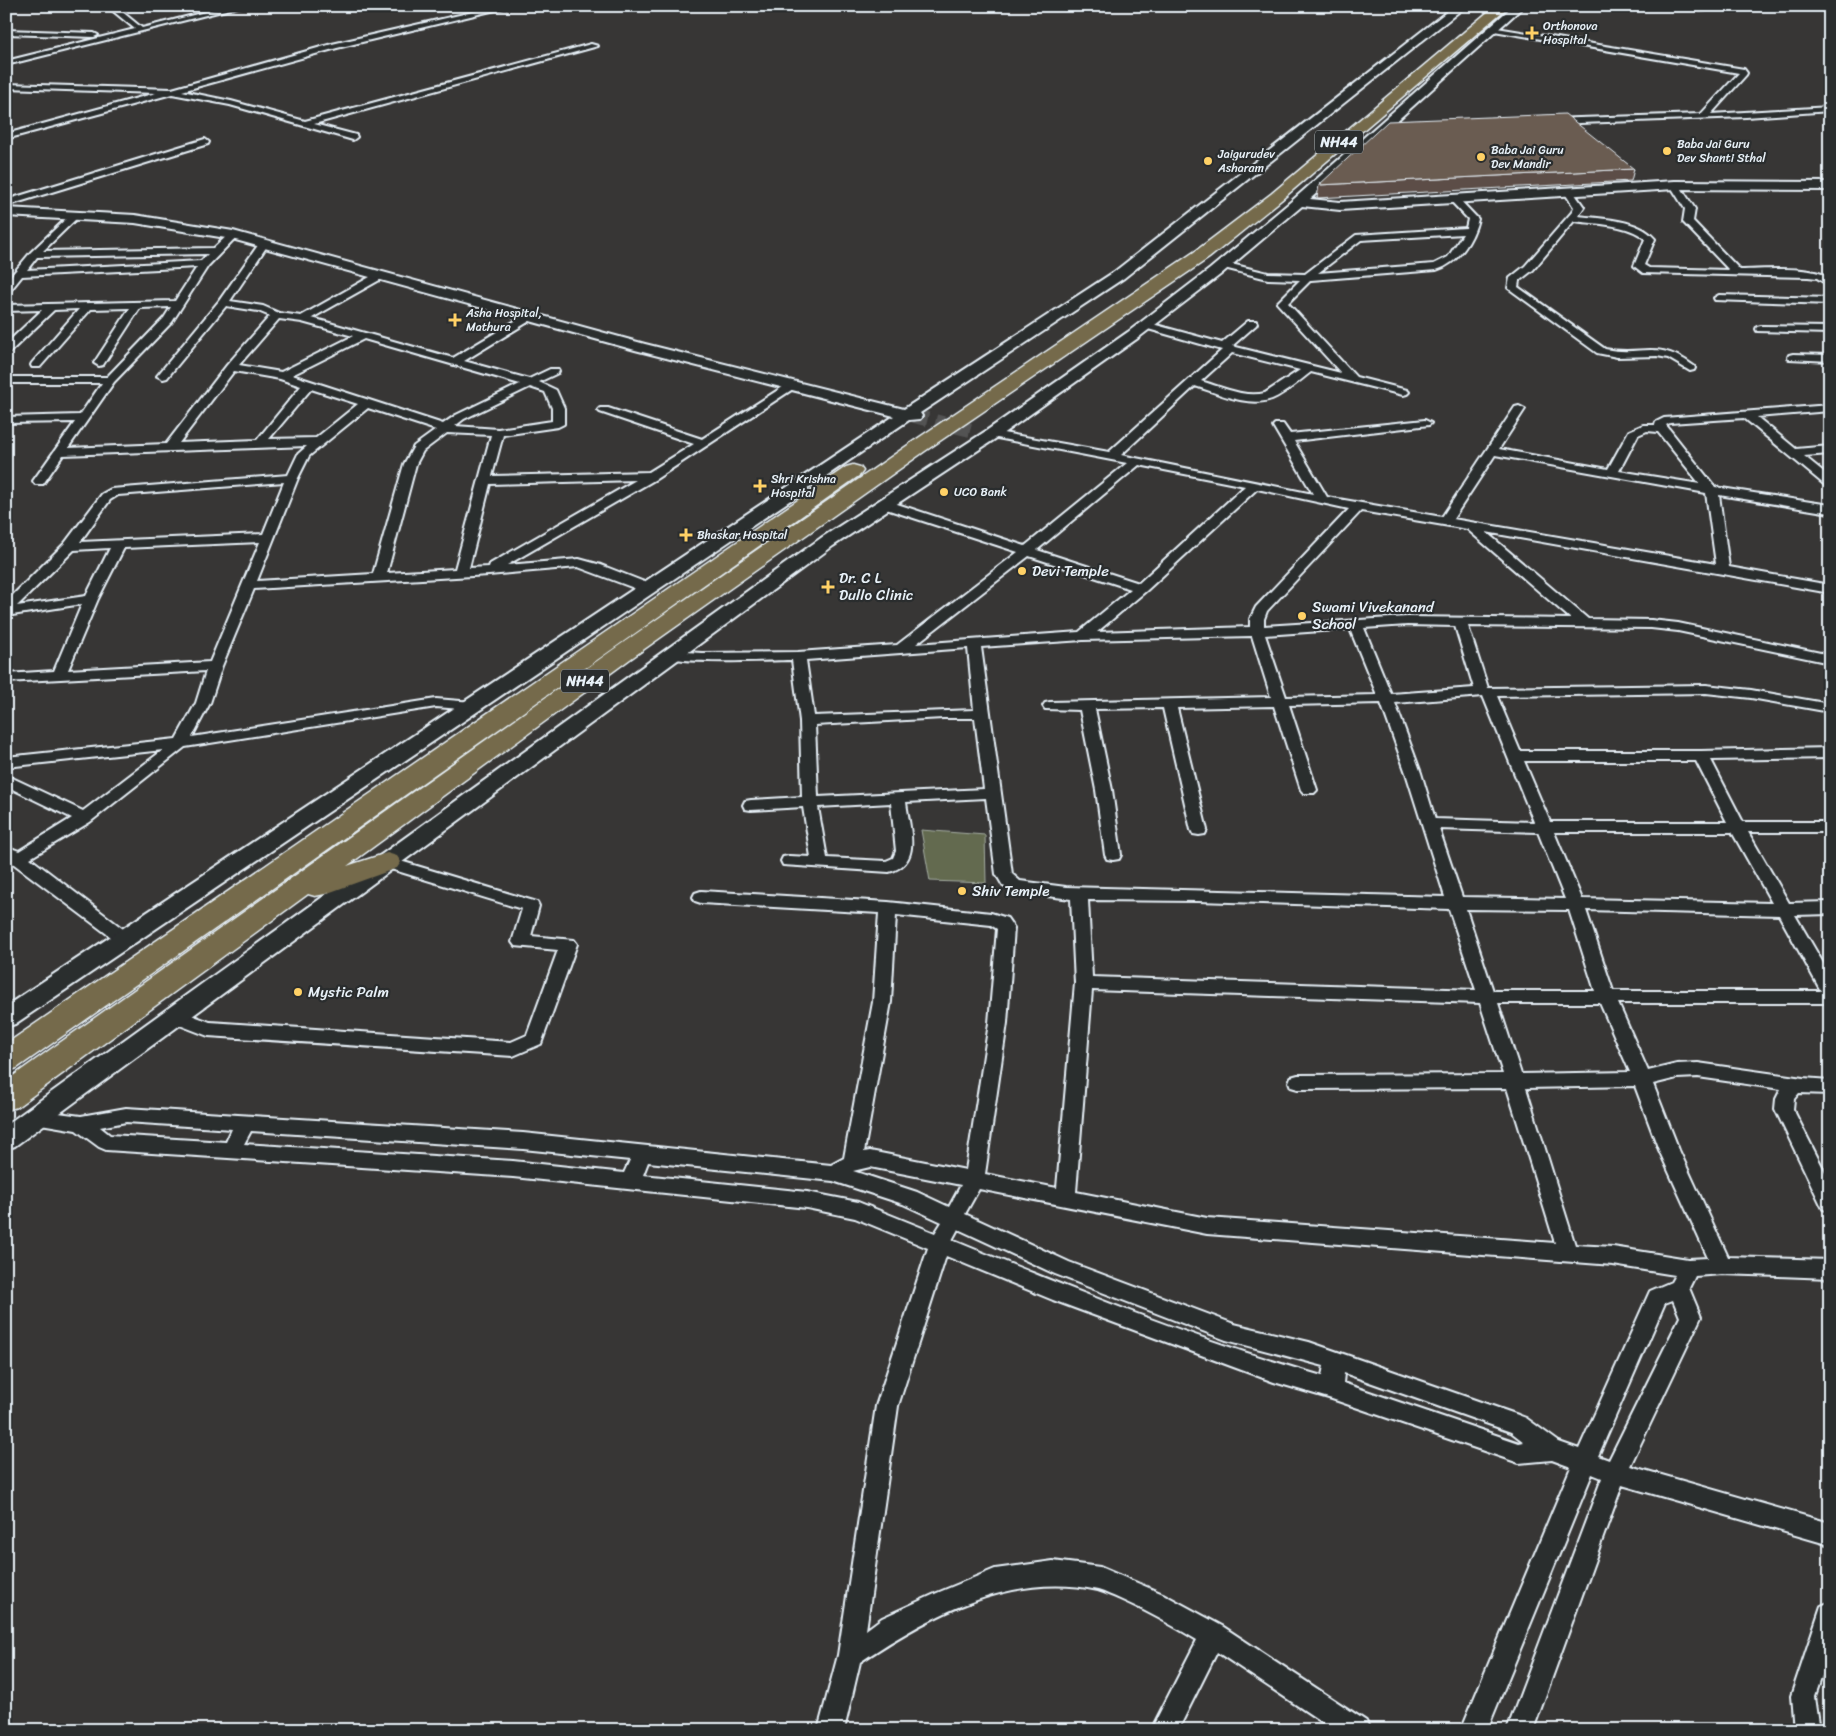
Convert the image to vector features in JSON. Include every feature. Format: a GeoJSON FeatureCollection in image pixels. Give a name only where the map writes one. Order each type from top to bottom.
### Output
{"type":"FeatureCollection","features":[{"type":"Feature","properties":{"kind":"highway"},"geometry":{"type":"LineString","coordinates":[[1409,65],[1477,6]]}},
{"type":"Feature","properties":{"kind":"highway","name":"NH44"},"geometry":{"type":"LineString","coordinates":[[6,1098],[622,654],[918,447],[1203,254],[1499,17]]}},
{"type":"Feature","properties":{"kind":"highway","name":"NH44"},"geometry":{"type":"LineString","coordinates":[[6,1060],[752,540],[1153,269]]}},
{"type":"Feature","properties":{"kind":"highway"},"geometry":{"type":"LineString","coordinates":[[286,897],[387,862]]}},
{"type":"Feature","properties":{"kind":"street"},"geometry":{"type":"LineString","coordinates":[[110,6],[140,30]]}},
{"type":"Feature","properties":{"kind":"street"},"geometry":{"type":"LineString","coordinates":[[6,63],[239,6]]}},
{"type":"Feature","properties":{"kind":"street"},"geometry":{"type":"LineString","coordinates":[[6,137],[335,46],[509,6]]}},
{"type":"Feature","properties":{"kind":"street"},"geometry":{"type":"LineString","coordinates":[[6,1018],[647,588],[1119,275],[1461,6]]}},
{"type":"Feature","properties":{"kind":"street"},"geometry":{"type":"LineString","coordinates":[[6,1139],[827,542],[992,434],[1145,325],[1223,265],[1299,202],[1382,128],[1499,17],[1519,6]]}},
{"type":"Feature","properties":{"kind":"street"},"geometry":{"type":"LineString","coordinates":[[1687,6],[1700,9],[1733,6]]}},
{"type":"Feature","properties":{"kind":"street"},"geometry":{"type":"LineString","coordinates":[[1499,17],[1741,71],[1743,73],[1704,116]]}},
{"type":"Feature","properties":{"kind":"street"},"geometry":{"type":"LineString","coordinates":[[6,32],[113,36]]}},
{"type":"Feature","properties":{"kind":"street"},"geometry":{"type":"LineString","coordinates":[[307,123],[594,46]]}},
{"type":"Feature","properties":{"kind":"street"},"geometry":{"type":"LineString","coordinates":[[6,86],[171,91],[223,101],[353,137]]}},
{"type":"Feature","properties":{"kind":"street"},"geometry":{"type":"LineString","coordinates":[[1542,121],[1704,116],[1830,109]]}},
{"type":"Feature","properties":{"kind":"street"},"geometry":{"type":"LineString","coordinates":[[1382,128],[1401,128]]}},
{"type":"Feature","properties":{"kind":"street"},"geometry":{"type":"LineString","coordinates":[[6,203],[205,142]]}},
{"type":"Feature","properties":{"kind":"street"},"geometry":{"type":"LineString","coordinates":[[1299,202],[1340,206],[1675,184],[1830,186]]}},
{"type":"Feature","properties":{"kind":"street"},"geometry":{"type":"LineString","coordinates":[[1675,184],[1690,209],[1688,222],[1738,273]]}},
{"type":"Feature","properties":{"kind":"street"},"geometry":{"type":"LineString","coordinates":[[1569,192],[1579,207],[1529,268],[1514,280],[1513,288],[1516,292],[1601,351],[1618,354],[1663,353],[1672,356],[1690,368]]}},
{"type":"Feature","properties":{"kind":"street"},"geometry":{"type":"LineString","coordinates":[[1223,265],[1268,276],[1308,277],[1436,268],[1451,260],[1470,231],[1473,219],[1454,199]]}},
{"type":"Feature","properties":{"kind":"street"},"geometry":{"type":"LineString","coordinates":[[6,212],[135,219],[233,235],[640,347],[910,415]]}},
{"type":"Feature","properties":{"kind":"street"},"geometry":{"type":"LineString","coordinates":[[6,289],[34,254],[75,215]]}},
{"type":"Feature","properties":{"kind":"street"},"geometry":{"type":"LineString","coordinates":[[1571,218],[1630,228],[1648,235],[1650,239],[1639,266],[1641,269],[1657,272],[1820,276],[1830,283]]}},
{"type":"Feature","properties":{"kind":"street"},"geometry":{"type":"LineString","coordinates":[[1352,379],[1282,303],[1308,277],[1359,238],[1470,231]]}},
{"type":"Feature","properties":{"kind":"street"},"geometry":{"type":"LineString","coordinates":[[39,481],[110,380],[168,320],[204,264],[233,235]]}},
{"type":"Feature","properties":{"kind":"street"},"geometry":{"type":"LineString","coordinates":[[163,376],[223,303],[264,243]]}},
{"type":"Feature","properties":{"kind":"street"},"geometry":{"type":"LineString","coordinates":[[34,254],[217,251]]}},
{"type":"Feature","properties":{"kind":"street"},"geometry":{"type":"LineString","coordinates":[[19,273],[204,264]]}},
{"type":"Feature","properties":{"kind":"street"},"geometry":{"type":"LineString","coordinates":[[303,319],[380,276]]}},
{"type":"Feature","properties":{"kind":"street"},"geometry":{"type":"LineString","coordinates":[[1719,298],[1830,301]]}},
{"type":"Feature","properties":{"kind":"street"},"geometry":{"type":"LineString","coordinates":[[223,303],[268,310],[275,313],[276,316],[303,319],[550,390],[558,408],[558,424],[498,432],[446,429],[282,376],[231,367]]}},
{"type":"Feature","properties":{"kind":"street"},"geometry":{"type":"LineString","coordinates":[[6,308],[179,304]]}},
{"type":"Feature","properties":{"kind":"street"},"geometry":{"type":"LineString","coordinates":[[99,363],[138,305]]}},
{"type":"Feature","properties":{"kind":"street"},"geometry":{"type":"LineString","coordinates":[[36,364],[88,306]]}},
{"type":"Feature","properties":{"kind":"street"},"geometry":{"type":"LineString","coordinates":[[6,350],[51,307]]}},
{"type":"Feature","properties":{"kind":"street"},"geometry":{"type":"LineString","coordinates":[[170,447],[231,367],[276,316]]}},
{"type":"Feature","properties":{"kind":"street"},"geometry":{"type":"LineString","coordinates":[[454,362],[529,317]]}},
{"type":"Feature","properties":{"kind":"street"},"geometry":{"type":"LineString","coordinates":[[1112,456],[1194,382],[1252,323]]}},
{"type":"Feature","properties":{"kind":"street"},"geometry":{"type":"LineString","coordinates":[[1145,325],[1227,348],[1403,392]]}},
{"type":"Feature","properties":{"kind":"street"},"geometry":{"type":"LineString","coordinates":[[1761,329],[1830,330]]}},
{"type":"Feature","properties":{"kind":"street"},"geometry":{"type":"LineString","coordinates":[[282,376],[362,336]]}},
{"type":"Feature","properties":{"kind":"street"},"geometry":{"type":"LineString","coordinates":[[1793,357],[1824,358],[1830,366]]}},
{"type":"Feature","properties":{"kind":"street"},"geometry":{"type":"LineString","coordinates":[[1194,382],[1247,397],[1262,398],[1269,396],[1309,369]]}},
{"type":"Feature","properties":{"kind":"street"},"geometry":{"type":"LineString","coordinates":[[379,577],[410,464],[418,449],[460,417],[554,371]]}},
{"type":"Feature","properties":{"kind":"street"},"geometry":{"type":"LineString","coordinates":[[6,380],[110,380]]}},
{"type":"Feature","properties":{"kind":"street"},"geometry":{"type":"LineString","coordinates":[[260,443],[309,384]]}},
{"type":"Feature","properties":{"kind":"street"},"geometry":{"type":"LineString","coordinates":[[488,571],[652,476],[793,385]]}},
{"type":"Feature","properties":{"kind":"street"},"geometry":{"type":"LineString","coordinates":[[124,939],[13,855],[84,818],[181,743],[203,703],[215,666],[292,478],[304,454],[316,442],[367,403]]}},
{"type":"Feature","properties":{"kind":"street"},"geometry":{"type":"LineString","coordinates":[[1723,570],[1712,491],[1660,424],[1668,420],[1830,408]]}},
{"type":"Feature","properties":{"kind":"street"},"geometry":{"type":"LineString","coordinates":[[1446,522],[1519,409]]}},
{"type":"Feature","properties":{"kind":"street"},"geometry":{"type":"LineString","coordinates":[[604,410],[704,443]]}},
{"type":"Feature","properties":{"kind":"street"},"geometry":{"type":"LineString","coordinates":[[1746,414],[1830,483]]}},
{"type":"Feature","properties":{"kind":"street"},"geometry":{"type":"LineString","coordinates":[[7,421],[83,418]]}},
{"type":"Feature","properties":{"kind":"street"},"geometry":{"type":"LineString","coordinates":[[1288,438],[1425,423]]}},
{"type":"Feature","properties":{"kind":"street"},"geometry":{"type":"LineString","coordinates":[[1279,426],[1288,438],[1322,498]]}},
{"type":"Feature","properties":{"kind":"street"},"geometry":{"type":"LineString","coordinates":[[1612,473],[1633,434],[1638,429],[1662,429]]}},
{"type":"Feature","properties":{"kind":"street"},"geometry":{"type":"LineString","coordinates":[[974,431],[1255,484],[1358,507],[1830,589]]}},
{"type":"Feature","properties":{"kind":"street"},"geometry":{"type":"LineString","coordinates":[[461,572],[498,432]]}},
{"type":"Feature","properties":{"kind":"street"},"geometry":{"type":"LineString","coordinates":[[58,452],[316,442]]}},
{"type":"Feature","properties":{"kind":"street"},"geometry":{"type":"LineString","coordinates":[[1793,453],[1830,450]]}},
{"type":"Feature","properties":{"kind":"street"},"geometry":{"type":"LineString","coordinates":[[1492,451],[1712,491],[1830,509]]}},
{"type":"Feature","properties":{"kind":"street"},"geometry":{"type":"LineString","coordinates":[[900,649],[1027,551],[1137,461]]}},
{"type":"Feature","properties":{"kind":"street"},"geometry":{"type":"LineString","coordinates":[[486,480],[652,476]]}},
{"type":"Feature","properties":{"kind":"street"},"geometry":{"type":"LineString","coordinates":[[6,611],[70,546],[106,497],[115,492],[292,478]]}},
{"type":"Feature","properties":{"kind":"street"},"geometry":{"type":"LineString","coordinates":[[1083,636],[1141,588],[1255,484]]}},
{"type":"Feature","properties":{"kind":"street"},"geometry":{"type":"LineString","coordinates":[[884,504],[1141,588]]}},
{"type":"Feature","properties":{"kind":"street"},"geometry":{"type":"LineString","coordinates":[[1309,790],[1257,631],[1257,619],[1261,610],[1358,507]]}},
{"type":"Feature","properties":{"kind":"street"},"geometry":{"type":"LineString","coordinates":[[1471,526],[1585,624]]}},
{"type":"Feature","properties":{"kind":"street"},"geometry":{"type":"LineString","coordinates":[[70,546],[269,538]]}},
{"type":"Feature","properties":{"kind":"street"},"geometry":{"type":"LineString","coordinates":[[58,674],[91,599],[120,544]]}},
{"type":"Feature","properties":{"kind":"street"},"geometry":{"type":"LineString","coordinates":[[249,585],[488,571],[578,563],[647,588]]}},
{"type":"Feature","properties":{"kind":"street"},"geometry":{"type":"LineString","coordinates":[[6,611],[91,599]]}},
{"type":"Feature","properties":{"kind":"street"},"geometry":{"type":"LineString","coordinates":[[670,655],[702,657],[798,656],[1083,636],[1220,634],[1355,624],[1460,621],[1651,624],[1678,627],[1830,659]]}},
{"type":"Feature","properties":{"kind":"street"},"geometry":{"type":"LineString","coordinates":[[1460,621],[1485,692],[1515,756],[1576,904],[1606,996],[1642,1079],[1669,1150],[1722,1266]]}},
{"type":"Feature","properties":{"kind":"street"},"geometry":{"type":"LineString","coordinates":[[1355,624],[1419,785],[1429,824],[1515,1082],[1568,1254]]}},
{"type":"Feature","properties":{"kind":"street"},"geometry":{"type":"LineString","coordinates":[[974,643],[980,714],[994,793],[1004,874],[1009,882],[1015,886],[1079,893],[1204,895],[1323,901],[1576,904],[1785,910],[1830,908]]}},
{"type":"Feature","properties":{"kind":"street"},"geometry":{"type":"LineString","coordinates":[[798,656],[806,721],[810,803],[820,863]]}},
{"type":"Feature","properties":{"kind":"street"},"geometry":{"type":"LineString","coordinates":[[6,678],[215,666]]}},
{"type":"Feature","properties":{"kind":"street"},"geometry":{"type":"LineString","coordinates":[[1050,706],[1386,699],[1485,692],[1706,689],[1751,694],[1830,708]]}},
{"type":"Feature","properties":{"kind":"street"},"geometry":{"type":"LineString","coordinates":[[6,762],[181,743],[436,703],[473,706]]}},
{"type":"Feature","properties":{"kind":"street"},"geometry":{"type":"LineString","coordinates":[[1170,704],[1199,830]]}},
{"type":"Feature","properties":{"kind":"street"},"geometry":{"type":"LineString","coordinates":[[1087,706],[1104,790],[1113,855]]}},
{"type":"Feature","properties":{"kind":"street"},"geometry":{"type":"LineString","coordinates":[[806,721],[980,714]]}},
{"type":"Feature","properties":{"kind":"street"},"geometry":{"type":"LineString","coordinates":[[1515,756],[1701,756],[1830,752]]}},
{"type":"Feature","properties":{"kind":"street"},"geometry":{"type":"LineString","coordinates":[[1701,756],[1738,828],[1785,910],[1825,971],[1830,991]]}},
{"type":"Feature","properties":{"kind":"street"},"geometry":{"type":"LineString","coordinates":[[6,780],[84,818]]}},
{"type":"Feature","properties":{"kind":"street"},"geometry":{"type":"LineString","coordinates":[[752,805],[994,793]]}},
{"type":"Feature","properties":{"kind":"street"},"geometry":{"type":"LineString","coordinates":[[789,861],[889,867],[899,861],[904,850],[898,799]]}},
{"type":"Feature","properties":{"kind":"street"},"geometry":{"type":"LineString","coordinates":[[1429,824],[1545,827],[1830,828]]}},
{"type":"Feature","properties":{"kind":"street"},"geometry":{"type":"LineString","coordinates":[[175,1016],[208,1029],[513,1049],[535,1039],[568,944],[520,942],[531,906],[387,862]]}},
{"type":"Feature","properties":{"kind":"street"},"geometry":{"type":"LineString","coordinates":[[1066,1198],[1084,983],[1079,893]]}},
{"type":"Feature","properties":{"kind":"street"},"geometry":{"type":"LineString","coordinates":[[701,897],[888,908],[992,919],[1000,922],[1006,928],[998,1023],[974,1179],[940,1244],[887,1406],[850,1655],[831,1730]]}},
{"type":"Feature","properties":{"kind":"street"},"geometry":{"type":"LineString","coordinates":[[853,1162],[882,1002],[888,908]]}},
{"type":"Feature","properties":{"kind":"street"},"geometry":{"type":"LineString","coordinates":[[1084,983],[1486,997],[1830,997]]}},
{"type":"Feature","properties":{"kind":"street"},"geometry":{"type":"LineString","coordinates":[[1298,1082],[1515,1082],[1642,1079],[1677,1071],[1698,1070],[1802,1085],[1830,1087]]}},
{"type":"Feature","properties":{"kind":"street"},"geometry":{"type":"LineString","coordinates":[[1802,1085],[1789,1090],[1784,1098],[1784,1109],[1830,1203]]}},
{"type":"Feature","properties":{"kind":"street"},"geometry":{"type":"LineString","coordinates":[[36,1117],[81,1123],[126,1115],[523,1141],[833,1173],[866,1182],[910,1198],[1062,1268],[1233,1332],[1309,1351],[1518,1425],[1552,1450],[1615,1472],[1830,1534]]}},
{"type":"Feature","properties":{"kind":"street"},"geometry":{"type":"LineString","coordinates":[[81,1123],[106,1142],[513,1169],[807,1200],[858,1210],[1060,1294],[1274,1372],[1332,1389],[1519,1453],[1552,1450]]}},
{"type":"Feature","properties":{"kind":"street"},"geometry":{"type":"LineString","coordinates":[[231,1151],[245,1123]]}},
{"type":"Feature","properties":{"kind":"street"},"geometry":{"type":"LineString","coordinates":[[630,1182],[642,1153]]}},
{"type":"Feature","properties":{"kind":"street"},"geometry":{"type":"LineString","coordinates":[[833,1173],[853,1162],[870,1158],[1206,1226],[1613,1256],[1688,1268],[1722,1266],[1830,1268]]}},
{"type":"Feature","properties":{"kind":"street"},"geometry":{"type":"LineString","coordinates":[[1474,1730],[1576,1488],[1585,1460],[1658,1297],[1679,1288],[1688,1268]]}},
{"type":"Feature","properties":{"kind":"street"},"geometry":{"type":"LineString","coordinates":[[1520,1730],[1615,1472],[1691,1317],[1679,1288]]}},
{"type":"Feature","properties":{"kind":"street"},"geometry":{"type":"LineString","coordinates":[[1332,1389],[1335,1360]]}},
{"type":"Feature","properties":{"kind":"street"},"geometry":{"type":"LineString","coordinates":[[850,1655],[891,1627],[945,1601],[995,1581],[1053,1573],[1100,1578],[1155,1602],[1213,1635],[1357,1730]]}},
{"type":"Feature","properties":{"kind":"street"},"geometry":{"type":"LineString","coordinates":[[1807,1730],[1803,1696],[1830,1614]]}},
{"type":"Feature","properties":{"kind":"street"},"geometry":{"type":"LineString","coordinates":[[1164,1730],[1213,1635]]}},
{"type":"Feature","properties":{"kind":"green space"},"geometry":{"type":"Polygon","coordinates":[[[921,830],[985,835],[986,883],[930,881],[921,830]]]}},
{"type":"Feature","properties":{"kind":"building","name":"Baba Jai Guru Dev Mandir"},"geometry":{"type":"Polygon","coordinates":[[[1565,114],[1634,169],[1319,185],[1388,121],[1565,114]]]}},
{"type":"Feature","properties":{"kind":"tunnel"},"geometry":{"type":"LineString","coordinates":[[914,416],[974,431]]}},
{"type":"Feature","properties":{"kind":"place","name":"Orthonova Hospital"},"geometry":{"type":"Point","coordinates":[1532,33]}},
{"type":"Feature","properties":{"kind":"place","name":"Baba Jai Guru Dev Shanti Sthal"},"geometry":{"type":"Point","coordinates":[1667,151]}},
{"type":"Feature","properties":{"kind":"place","name":"Baba Jai Guru Dev Mandir"},"geometry":{"type":"Point","coordinates":[1481,157]}},
{"type":"Feature","properties":{"kind":"place","name":"Jaigurudev Asharam"},"geometry":{"type":"Point","coordinates":[1208,161]}},
{"type":"Feature","properties":{"kind":"place","name":"Asha Hospital, Mathura"},"geometry":{"type":"Point","coordinates":[455,320]}},
{"type":"Feature","properties":{"kind":"place","name":"Shri Krishna Hospital"},"geometry":{"type":"Point","coordinates":[760,486]}},
{"type":"Feature","properties":{"kind":"place","name":"UCO Bank"},"geometry":{"type":"Point","coordinates":[944,492]}},
{"type":"Feature","properties":{"kind":"place","name":"Bhaskar Hospital"},"geometry":{"type":"Point","coordinates":[686,535]}},
{"type":"Feature","properties":{"kind":"place","name":"Devi Temple"},"geometry":{"type":"Point","coordinates":[1022,571]}},
{"type":"Feature","properties":{"kind":"place","name":"Dr. C L Dullo Clinic"},"geometry":{"type":"Point","coordinates":[828,587]}},
{"type":"Feature","properties":{"kind":"place","name":"Swami Vivekanand School"},"geometry":{"type":"Point","coordinates":[1302,616]}},
{"type":"Feature","properties":{"kind":"place","name":"Shiv Temple"},"geometry":{"type":"Point","coordinates":[962,891]}},
{"type":"Feature","properties":{"kind":"place","name":"Mystic Palm"},"geometry":{"type":"Point","coordinates":[298,992]}}]}
